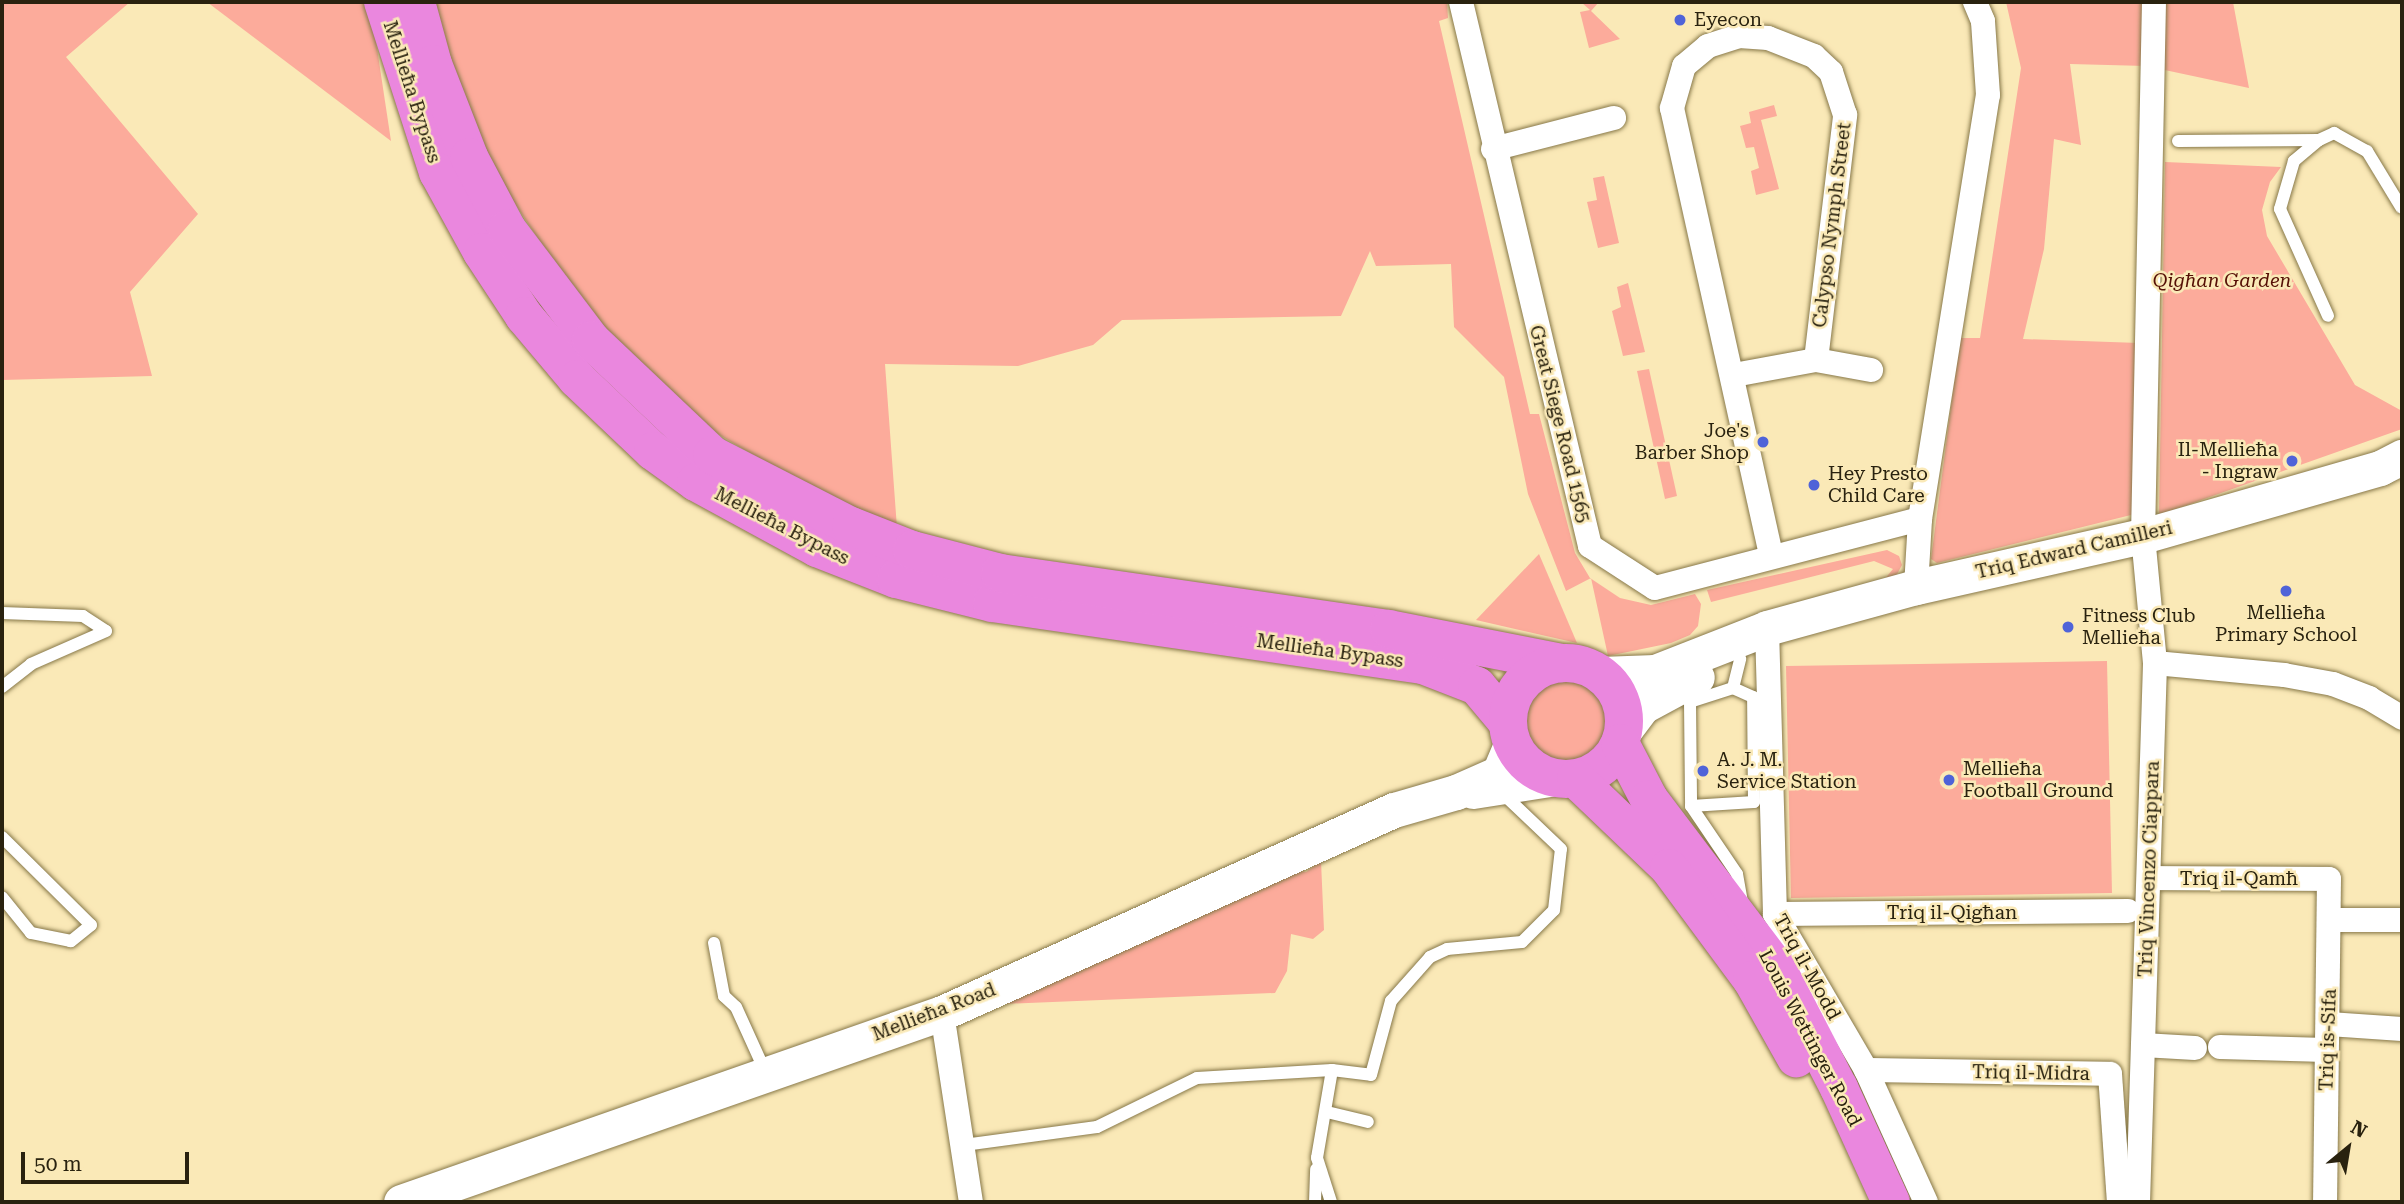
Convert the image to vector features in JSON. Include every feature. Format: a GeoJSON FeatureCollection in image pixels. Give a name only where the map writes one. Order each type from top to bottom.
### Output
{"type":"FeatureCollection","features":[{"type":"Feature","properties":{"kind":"highway","name":"Mellieħa Bypass"},"geometry":{"type":"LineString","coordinates":[[383,2],[438,172],[489,263],[524,316],[577,379],[653,451],[696,482],[817,548],[896,579],[992,603],[1423,665],[1476,686],[1510,733]]}},
{"type":"Feature","properties":{"kind":"highway","name":"Mellieħa Bypass"},"geometry":{"type":"LineString","coordinates":[[416,2],[433,64],[469,157],[507,229],[591,340],[712,455],[851,526],[912,550],[1000,573],[1389,629],[1562,663]]}},
{"type":"Feature","properties":{"kind":"highway"},"geometry":{"type":"LineString","coordinates":[[1562,663],[1576,663],[1600,674],[1617,692],[1622,737],[1609,762],[1566,778],[1537,772],[1510,733],[1512,699],[1523,681],[1539,669],[1562,663]]}},
{"type":"Feature","properties":{"kind":"highway","name":"Louis Wettinger Road"},"geometry":{"type":"LineString","coordinates":[[1622,737],[1649,799],[1760,918],[1777,968],[1839,1087],[1891,1202]]}},
{"type":"Feature","properties":{"kind":"highway","name":"Louis Wettinger Road"},"geometry":{"type":"LineString","coordinates":[[1566,778],[1669,868],[1752,980],[1800,1065],[1863,1202]]}},
{"type":"Feature","properties":{"kind":"main road","name":"Triq Edward Camilleri"},"geometry":{"type":"LineString","coordinates":[[1600,674],[1655,672],[1767,628],[1916,587],[2143,536],[2395,464]]}},
{"type":"Feature","properties":{"kind":"main road"},"geometry":{"type":"LineString","coordinates":[[1622,737],[1643,706],[1660,693],[1736,673],[1767,628]]}},
{"type":"Feature","properties":{"kind":"main road","name":"Mellieħa Road"},"geometry":{"type":"LineString","coordinates":[[401,1202],[765,1072],[943,1013],[1394,810],[1456,792],[1499,773],[1510,733]]}},
{"type":"Feature","properties":{"kind":"main road","name":"Mellieħa Road"},"geometry":{"type":"LineString","coordinates":[[1456,792],[1566,778]]}},
{"type":"Feature","properties":{"kind":"street","name":"Great Siege Road 1565"},"geometry":{"type":"LineString","coordinates":[[1461,2],[1493,149],[1590,547],[1655,588],[1920,519]]}},
{"type":"Feature","properties":{"kind":"street"},"geometry":{"type":"LineString","coordinates":[[1916,587],[1920,519],[1987,95],[1983,21],[1975,2]]}},
{"type":"Feature","properties":{"kind":"street","name":"Triq Vincenzo Ciappara"},"geometry":{"type":"LineString","coordinates":[[2138,1202],[2155,663],[2143,536],[2154,2]]}},
{"type":"Feature","properties":{"kind":"street","name":"Calypso Nymph Street"},"geometry":{"type":"LineString","coordinates":[[1771,556],[1734,375],[1672,108],[1684,66],[1708,46],[1740,36],[1768,38],[1814,56],[1831,72],[1845,115],[1816,360]]}},
{"type":"Feature","properties":{"kind":"street"},"geometry":{"type":"LineString","coordinates":[[1493,149],[1614,118]]}},
{"type":"Feature","properties":{"kind":"street"},"geometry":{"type":"LineString","coordinates":[[1734,375],[1816,360],[1871,370]]}},
{"type":"Feature","properties":{"kind":"street","name":"Triq il-Modd"},"geometry":{"type":"LineString","coordinates":[[1767,628],[1760,918],[1866,1070],[1926,1202]]}},
{"type":"Feature","properties":{"kind":"street"},"geometry":{"type":"LineString","coordinates":[[2155,663],[2284,675],[2333,684],[2369,698],[2402,718]]}},
{"type":"Feature","properties":{"kind":"street","name":"Triq il-Qamħ"},"geometry":{"type":"LineString","coordinates":[[2149,878],[2329,879]]}},
{"type":"Feature","properties":{"kind":"street","name":"Triq is-Sifa"},"geometry":{"type":"LineString","coordinates":[[2325,1202],[2326,1050],[2331,920],[2329,879]]}},
{"type":"Feature","properties":{"kind":"street","name":"Triq il-Qigħan"},"geometry":{"type":"LineString","coordinates":[[1760,918],[2129,911]]}},
{"type":"Feature","properties":{"kind":"street"},"geometry":{"type":"LineString","coordinates":[[2331,920],[2402,920]]}},
{"type":"Feature","properties":{"kind":"street"},"geometry":{"type":"LineString","coordinates":[[943,1013],[971,1202]]}},
{"type":"Feature","properties":{"kind":"street"},"geometry":{"type":"LineString","coordinates":[[2329,1024],[2402,1029]]}},
{"type":"Feature","properties":{"kind":"street"},"geometry":{"type":"LineString","coordinates":[[2143,1045],[2195,1048]]}},
{"type":"Feature","properties":{"kind":"street"},"geometry":{"type":"LineString","coordinates":[[2220,1047],[2326,1050]]}},
{"type":"Feature","properties":{"kind":"street","name":"Triq il-Midra"},"geometry":{"type":"LineString","coordinates":[[1866,1070],[2110,1074],[2119,1202]]}},
{"type":"Feature","properties":{"kind":"lane"},"geometry":{"type":"LineString","coordinates":[[2328,316],[2280,209],[2294,161],[2319,140],[2334,133],[2367,151],[2402,207]]}},
{"type":"Feature","properties":{"kind":"lane"},"geometry":{"type":"LineString","coordinates":[[2178,141],[2319,140]]}},
{"type":"Feature","properties":{"kind":"lane"},"geometry":{"type":"LineString","coordinates":[[2,613],[83,616],[106,631],[31,664],[2,687]]}},
{"type":"Feature","properties":{"kind":"lane"},"geometry":{"type":"LineString","coordinates":[[1691,806],[1754,802],[1753,697],[1736,673],[1690,702],[1691,806],[1737,874],[1760,918]]}},
{"type":"Feature","properties":{"kind":"lane"},"geometry":{"type":"LineString","coordinates":[[964,1144],[1097,1127],[1197,1078],[1332,1070],[1371,1075],[1391,1001],[1430,957],[1447,949],[1522,942],[1536,933],[1554,910],[1561,849],[1497,788]]}},
{"type":"Feature","properties":{"kind":"lane"},"geometry":{"type":"LineString","coordinates":[[2,837],[91,925],[71,941],[32,933],[2,897]]}},
{"type":"Feature","properties":{"kind":"lane"},"geometry":{"type":"LineString","coordinates":[[715,943],[724,996],[736,1007],[765,1072]]}},
{"type":"Feature","properties":{"kind":"lane"},"geometry":{"type":"LineString","coordinates":[[1314,1202],[1317,1158],[1327,1112],[1332,1070]]}},
{"type":"Feature","properties":{"kind":"lane"},"geometry":{"type":"LineString","coordinates":[[1327,1112],[1368,1122]]}},
{"type":"Feature","properties":{"kind":"lane"},"geometry":{"type":"LineString","coordinates":[[1317,1158],[1331,1202]]}},
{"type":"Feature","properties":{"kind":"green space"},"geometry":{"type":"Polygon","coordinates":[[[2,2],[130,2],[66,57],[198,214],[130,292],[152,376],[2,380],[2,2]]]}},
{"type":"Feature","properties":{"kind":"green space"},"geometry":{"type":"Polygon","coordinates":[[[207,2],[370,2],[391,141],[207,2]]]}},
{"type":"Feature","properties":{"kind":"green space"},"geometry":{"type":"Polygon","coordinates":[[[432,2],[1447,2],[1448,18],[1439,21],[1530,414],[1539,414],[1575,553],[1590,578],[1566,591],[1528,494],[1504,377],[1454,327],[1451,264],[1376,266],[1370,251],[1341,316],[1122,320],[1093,345],[1018,366],[885,364],[897,528],[816,492],[691,418],[580,302],[483,155],[432,2]]]}},
{"type":"Feature","properties":{"kind":"green space"},"geometry":{"type":"Polygon","coordinates":[[[1581,2],[1599,2],[1591,11],[1620,39],[1589,48],[1580,12],[1590,10],[1581,2]]]}},
{"type":"Feature","properties":{"kind":"green space"},"geometry":{"type":"Polygon","coordinates":[[[2006,2],[2233,2],[2249,88],[2146,66],[2070,64],[2081,145],[2054,139],[2044,249],[2023,339],[2139,343],[2135,514],[1937,563],[1931,559],[1960,338],[1980,338],[2021,68],[2006,2]]]}},
{"type":"Feature","properties":{"kind":"green space"},"geometry":{"type":"Polygon","coordinates":[[[1774,105],[1777,116],[1761,120],[1779,189],[1756,195],[1751,171],[1759,168],[1754,147],[1746,148],[1740,126],[1751,123],[1749,112],[1774,105]]]}},
{"type":"Feature","properties":{"kind":"green space","name":"Qigħan Garden"},"geometry":{"type":"Polygon","coordinates":[[[2165,162],[2281,167],[2270,182],[2262,210],[2267,236],[2355,385],[2402,411],[2402,429],[2159,515],[2165,162]]]}},
{"type":"Feature","properties":{"kind":"green space"},"geometry":{"type":"Polygon","coordinates":[[[1604,176],[1619,243],[1598,248],[1587,202],[1597,200],[1593,178],[1604,176]]]}},
{"type":"Feature","properties":{"kind":"green space"},"geometry":{"type":"Polygon","coordinates":[[[1628,283],[1645,352],[1623,356],[1612,311],[1621,307],[1617,287],[1628,283]]]}},
{"type":"Feature","properties":{"kind":"green space"},"geometry":{"type":"Polygon","coordinates":[[[1649,369],[1677,496],[1665,499],[1637,371],[1649,369]]]}},
{"type":"Feature","properties":{"kind":"green space"},"geometry":{"type":"Polygon","coordinates":[[[1887,550],[1899,556],[1902,565],[1895,578],[1883,581],[1893,569],[1874,561],[1711,602],[1707,590],[1887,550]]]}},
{"type":"Feature","properties":{"kind":"green space"},"geometry":{"type":"Polygon","coordinates":[[[1539,554],[1577,643],[1476,620],[1539,554]]]}},
{"type":"Feature","properties":{"kind":"green space"},"geometry":{"type":"Polygon","coordinates":[[[1591,579],[1620,598],[1651,605],[1695,594],[1701,604],[1698,626],[1690,635],[1671,643],[1608,656],[1591,579]]]}},
{"type":"Feature","properties":{"kind":"green space","name":"Mellieħa Football Ground"},"geometry":{"type":"Polygon","coordinates":[[[2107,661],[2112,893],[1791,898],[1786,666],[2107,661]]]}},
{"type":"Feature","properties":{"kind":"green space"},"geometry":{"type":"Polygon","coordinates":[[[1562,678],[1579,682],[1593,691],[1602,705],[1606,722],[1602,739],[1593,753],[1579,762],[1562,766],[1545,762],[1531,753],[1522,739],[1518,722],[1522,705],[1531,691],[1545,682],[1562,678]]]}},
{"type":"Feature","properties":{"kind":"green space"},"geometry":{"type":"Polygon","coordinates":[[[1321,861],[1324,930],[1313,939],[1291,934],[1287,971],[1275,993],[1002,1004],[1295,870],[1306,872],[1321,861]]]}},
{"type":"Feature","properties":{"kind":"place","name":"Eyecon"},"geometry":{"type":"Point","coordinates":[1680,20]}},
{"type":"Feature","properties":{"kind":"place","name":"Joe's Barber Shop"},"geometry":{"type":"Point","coordinates":[1763,442]}},
{"type":"Feature","properties":{"kind":"place","name":"Il-Mellieħa - Ingraw"},"geometry":{"type":"Point","coordinates":[2292,461]}},
{"type":"Feature","properties":{"kind":"place","name":"Hey Presto Child Care"},"geometry":{"type":"Point","coordinates":[1814,485]}},
{"type":"Feature","properties":{"kind":"place","name":"Mellieħa Primary School"},"geometry":{"type":"Point","coordinates":[2286,591]}},
{"type":"Feature","properties":{"kind":"place","name":"Fitness Club Mellieħa"},"geometry":{"type":"Point","coordinates":[2068,627]}},
{"type":"Feature","properties":{"kind":"place","name":"A. J. M. Service Station"},"geometry":{"type":"Point","coordinates":[1703,771]}},
{"type":"Feature","properties":{"kind":"place","name":"Mellieħa Football Ground"},"geometry":{"type":"Point","coordinates":[1949,780]}}]}
